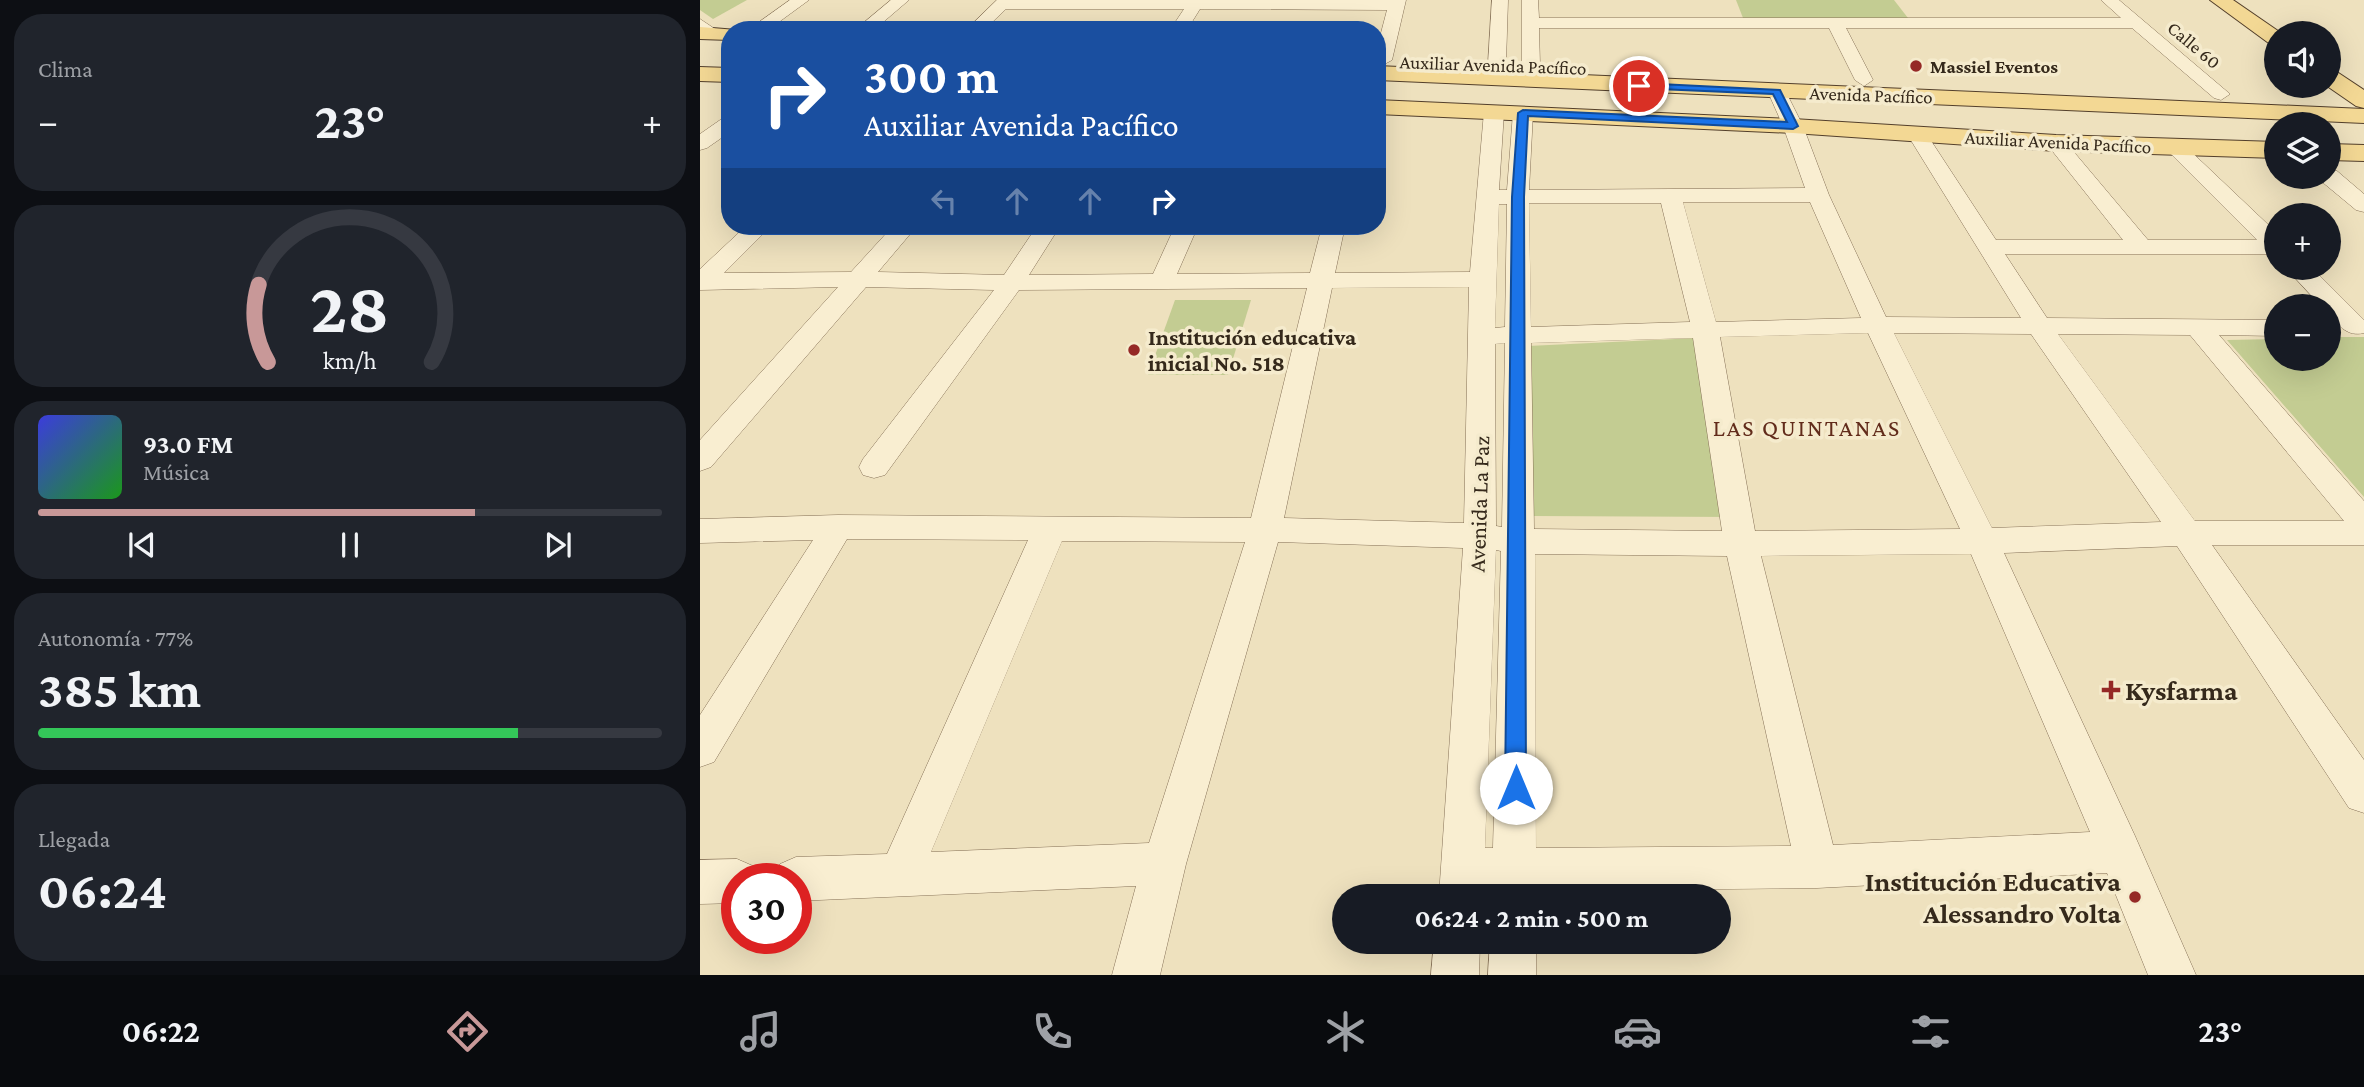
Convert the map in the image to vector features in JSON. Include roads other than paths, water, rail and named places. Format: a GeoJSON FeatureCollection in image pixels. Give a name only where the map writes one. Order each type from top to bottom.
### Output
{"type":"FeatureCollection","features":[{"type":"Feature","properties":{"kind":"main road"},"geometry":{"type":"LineString","coordinates":[[2220,0],[2264,31]]}},
{"type":"Feature","properties":{"kind":"main road"},"geometry":{"type":"LineString","coordinates":[[2239,0],[2271,21]]}},
{"type":"Feature","properties":{"kind":"main road"},"geometry":{"type":"LineString","coordinates":[[700,63],[721,64]]}},
{"type":"Feature","properties":{"kind":"main road","name":"Auxiliar Avenida Pacífico"},"geometry":{"type":"LineString","coordinates":[[1386,64],[1497,65],[1525,73],[1864,80],[2364,101]]}},
{"type":"Feature","properties":{"kind":"main road","name":"Avenida Pacífico"},"geometry":{"type":"LineString","coordinates":[[1386,64],[1525,73],[1786,110],[2364,116]]}},
{"type":"Feature","properties":{"kind":"main road"},"geometry":{"type":"LineString","coordinates":[[2341,68],[2364,83]]}},
{"type":"Feature","properties":{"kind":"main road"},"geometry":{"type":"LineString","coordinates":[[700,74],[721,75]]}},
{"type":"Feature","properties":{"kind":"main road"},"geometry":{"type":"LineString","coordinates":[[2341,85],[2364,101]]}},
{"type":"Feature","properties":{"kind":"main road","name":"Avenida Pacífico"},"geometry":{"type":"LineString","coordinates":[[1386,95],[1786,110],[2264,132]]}},
{"type":"Feature","properties":{"kind":"main road","name":"Auxiliar Avenida Pacífico"},"geometry":{"type":"LineString","coordinates":[[1386,107],[1508,112],[1786,110],[1917,134],[2056,143],[2264,150]]}},
{"type":"Feature","properties":{"kind":"main road"},"geometry":{"type":"LineString","coordinates":[[2341,135],[2364,136]]}},
{"type":"Feature","properties":{"kind":"main road"},"geometry":{"type":"LineString","coordinates":[[2341,152],[2364,153]]}},
{"type":"Feature","properties":{"kind":"street"},"geometry":{"type":"LineString","coordinates":[[770,21],[801,0]]}},
{"type":"Feature","properties":{"kind":"street"},"geometry":{"type":"LineString","coordinates":[[874,21],[901,0]]}},
{"type":"Feature","properties":{"kind":"street"},"geometry":{"type":"LineString","coordinates":[[1497,65],[1500,0]]}},
{"type":"Feature","properties":{"kind":"street"},"geometry":{"type":"LineString","coordinates":[[1525,73],[1531,23],[1530,0]]}},
{"type":"Feature","properties":{"kind":"street","name":"Calle 60"},"geometry":{"type":"LineString","coordinates":[[2109,0],[2221,94]]}},
{"type":"Feature","properties":{"kind":"street"},"geometry":{"type":"LineString","coordinates":[[984,21],[1004,2],[1397,2],[1386,40]]}},
{"type":"Feature","properties":{"kind":"street"},"geometry":{"type":"LineString","coordinates":[[1184,21],[1196,4]]}},
{"type":"Feature","properties":{"kind":"street"},"geometry":{"type":"LineString","coordinates":[[2017,8],[2033,23]]}},
{"type":"Feature","properties":{"kind":"street"},"geometry":{"type":"LineString","coordinates":[[1531,23],[1631,17],[1834,21],[1919,17],[2033,23],[2137,23]]}},
{"type":"Feature","properties":{"kind":"street"},"geometry":{"type":"LineString","coordinates":[[1834,21],[1864,80]]}},
{"type":"Feature","properties":{"kind":"street"},"geometry":{"type":"LineString","coordinates":[[1786,110],[1818,195],[1877,325],[1982,541],[2172,975]]}},
{"type":"Feature","properties":{"kind":"street"},"geometry":{"type":"LineString","coordinates":[[1508,112],[1503,197],[1518,336],[1514,883]]}},
{"type":"Feature","properties":{"kind":"street"},"geometry":{"type":"LineString","coordinates":[[700,144],[721,129]]}},
{"type":"Feature","properties":{"kind":"street"},"geometry":{"type":"LineString","coordinates":[[1917,134],[2039,326],[2186,533],[2364,794]]}},
{"type":"Feature","properties":{"kind":"street"},"geometry":{"type":"LineString","coordinates":[[2056,143],[2142,248]]}},
{"type":"Feature","properties":{"kind":"street"},"geometry":{"type":"LineString","coordinates":[[2175,147],[2264,234]]}},
{"type":"Feature","properties":{"kind":"street"},"geometry":{"type":"LineString","coordinates":[[2341,186],[2364,205]]}},
{"type":"Feature","properties":{"kind":"street"},"geometry":{"type":"LineString","coordinates":[[1670,195],[1705,330],[1741,544],[1816,867]]}},
{"type":"Feature","properties":{"kind":"street"},"geometry":{"type":"LineString","coordinates":[[1503,197],[1818,195]]}},
{"type":"Feature","properties":{"kind":"street","name":"Avenida La Paz"},"geometry":{"type":"LineString","coordinates":[[1461,883],[1480,536],[1482,279],[1503,197]]}},
{"type":"Feature","properties":{"kind":"street"},"geometry":{"type":"LineString","coordinates":[[701,281],[750,235]]}},
{"type":"Feature","properties":{"kind":"street"},"geometry":{"type":"LineString","coordinates":[[700,460],[897,235]]}},
{"type":"Feature","properties":{"kind":"street"},"geometry":{"type":"LineString","coordinates":[[874,467],[1012,284],[1042,235]]}},
{"type":"Feature","properties":{"kind":"street"},"geometry":{"type":"LineString","coordinates":[[1162,281],[1182,235]]}},
{"type":"Feature","properties":{"kind":"street"},"geometry":{"type":"LineString","coordinates":[[1136,975],[1164,864],[1265,530],[1331,235]]}},
{"type":"Feature","properties":{"kind":"street"},"geometry":{"type":"LineString","coordinates":[[1988,247],[2264,247]]}},
{"type":"Feature","properties":{"kind":"street"},"geometry":{"type":"LineString","coordinates":[[701,281],[860,279],[1012,284],[1482,279]]}},
{"type":"Feature","properties":{"kind":"street"},"geometry":{"type":"LineString","coordinates":[[2311,280],[2360,327]]}},
{"type":"Feature","properties":{"kind":"street"},"geometry":{"type":"LineString","coordinates":[[1483,336],[1877,325],[2264,328]]}},
{"type":"Feature","properties":{"kind":"street"},"geometry":{"type":"LineString","coordinates":[[2341,328],[2360,327]]}},
{"type":"Feature","properties":{"kind":"street"},"geometry":{"type":"LineString","coordinates":[[2199,329],[2364,523]]}},
{"type":"Feature","properties":{"kind":"street"},"geometry":{"type":"LineString","coordinates":[[700,531],[838,527],[1265,530],[1480,536],[1518,541],[1741,544],[1982,541],[2186,533],[2364,533]]}},
{"type":"Feature","properties":{"kind":"street"},"geometry":{"type":"LineString","coordinates":[[700,748],[838,527]]}},
{"type":"Feature","properties":{"kind":"street"},"geometry":{"type":"LineString","coordinates":[[899,876],[1050,529]]}},
{"type":"Feature","properties":{"kind":"street"},"geometry":{"type":"LineString","coordinates":[[1461,883],[1514,883],[2120,851]]}},
{"type":"Feature","properties":{"kind":"street"},"geometry":{"type":"LineString","coordinates":[[812,879],[1164,864]]}},
{"type":"Feature","properties":{"kind":"street"},"geometry":{"type":"LineString","coordinates":[[700,882],[721,881]]}},
{"type":"Feature","properties":{"kind":"street"},"geometry":{"type":"LineString","coordinates":[[1455,975],[1456,954]]}},
{"type":"Feature","properties":{"kind":"street"},"geometry":{"type":"LineString","coordinates":[[1512,975],[1513,954]]}},
{"type":"Feature","properties":{"kind":"place","name":"Massiel Eventos"},"geometry":{"type":"Point","coordinates":[1916,66]}},
{"type":"Feature","properties":{"kind":"place","name":"Institución educativa inicial No. 518"},"geometry":{"type":"Point","coordinates":[1134,350]}},
{"type":"Feature","properties":{"kind":"place","name":"Kysfarma"},"geometry":{"type":"Point","coordinates":[2111,690]}},
{"type":"Feature","properties":{"kind":"place","name":"Institución Educativa Alessandro Volta"},"geometry":{"type":"Point","coordinates":[2135,897]}},
{"type":"Feature","properties":{"kind":"district","name":"LAS QUINTANAS"},"geometry":{"type":"Point","coordinates":[1807,427]}}]}
